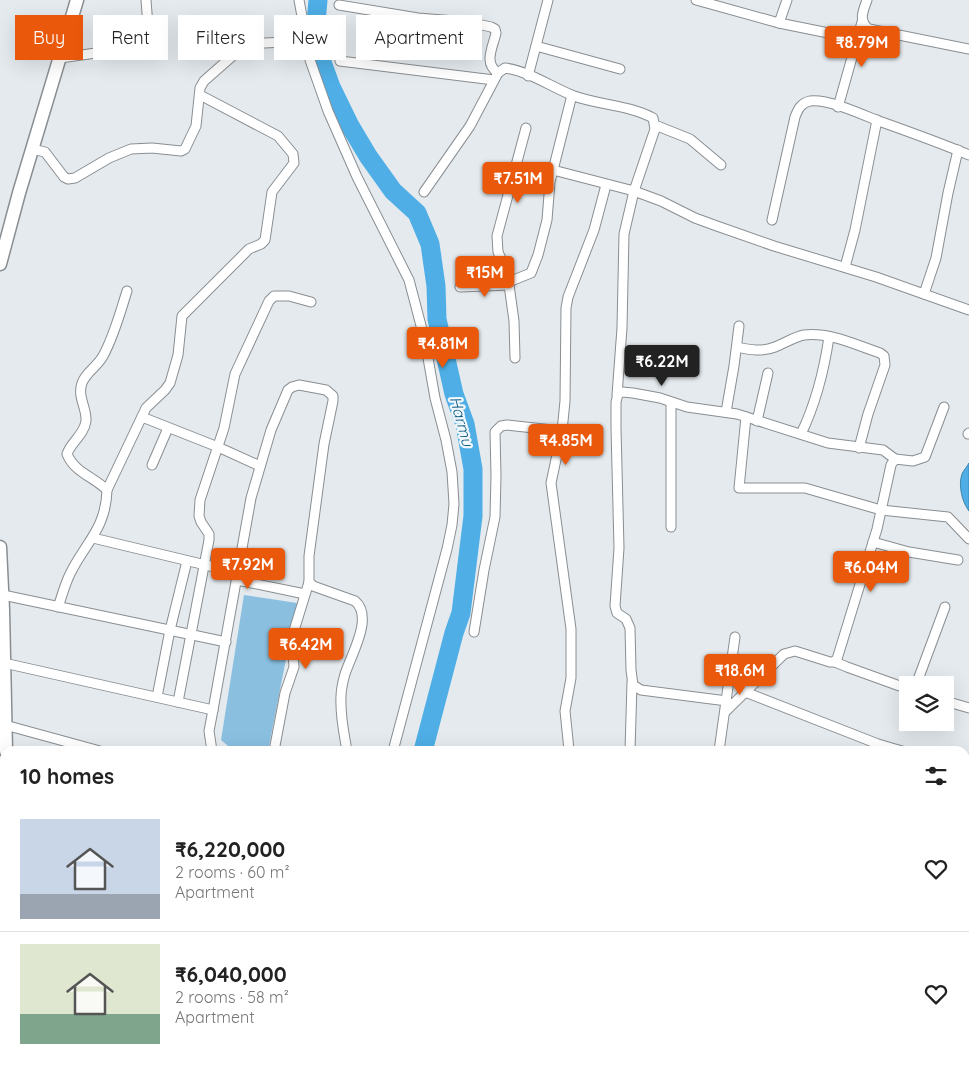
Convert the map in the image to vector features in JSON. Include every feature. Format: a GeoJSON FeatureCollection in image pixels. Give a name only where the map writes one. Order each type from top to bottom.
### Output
{"type":"FeatureCollection","features":[{"type":"Feature","properties":{"kind":"main road"},"geometry":{"type":"LineString","coordinates":[[73,15],[77,0]]}},
{"type":"Feature","properties":{"kind":"main road"},"geometry":{"type":"LineString","coordinates":[[0,264],[59,60]]}},
{"type":"Feature","properties":{"kind":"main road"},"geometry":{"type":"LineString","coordinates":[[0,547],[6,746]]}},
{"type":"Feature","properties":{"kind":"street"},"geometry":{"type":"LineString","coordinates":[[83,55],[146,46],[149,40],[146,0]]}},
{"type":"Feature","properties":{"kind":"street"},"geometry":{"type":"LineString","coordinates":[[299,0],[302,15]]}},
{"type":"Feature","properties":{"kind":"street"},"geometry":{"type":"LineString","coordinates":[[528,76],[548,0]]}},
{"type":"Feature","properties":{"kind":"street"},"geometry":{"type":"LineString","coordinates":[[696,0],[779,23],[858,39]]}},
{"type":"Feature","properties":{"kind":"street"},"geometry":{"type":"LineString","coordinates":[[779,23],[787,0]]}},
{"type":"Feature","properties":{"kind":"street"},"geometry":{"type":"LineString","coordinates":[[838,107],[858,39],[867,0]]}},
{"type":"Feature","properties":{"kind":"street"},"geometry":{"type":"LineString","coordinates":[[339,4],[418,18],[468,22],[492,27],[496,33],[490,62],[496,76]]}},
{"type":"Feature","properties":{"kind":"street"},"geometry":{"type":"LineString","coordinates":[[862,22],[867,28],[873,30],[969,49]]}},
{"type":"Feature","properties":{"kind":"street"},"geometry":{"type":"LineString","coordinates":[[32,149],[44,152],[68,179],[75,178],[109,158],[131,149],[152,148],[181,151],[188,146],[196,126],[201,84],[246,44],[274,43]]}},
{"type":"Feature","properties":{"kind":"street"},"geometry":{"type":"LineString","coordinates":[[536,46],[620,69]]}},
{"type":"Feature","properties":{"kind":"street"},"geometry":{"type":"LineString","coordinates":[[310,60],[328,111],[357,176],[409,280],[425,340],[435,398],[452,472],[454,504],[449,541],[393,746]]}},
{"type":"Feature","properties":{"kind":"street"},"geometry":{"type":"LineString","coordinates":[[340,61],[496,76]]}},
{"type":"Feature","properties":{"kind":"street"},"geometry":{"type":"LineString","coordinates":[[424,192],[470,126],[496,76],[502,69],[507,68],[572,95],[647,115],[652,118],[655,125],[653,138],[634,192],[623,241],[622,328],[617,384],[616,428],[619,548],[615,606],[617,613],[626,619],[630,628],[632,682],[630,746]]}},
{"type":"Feature","properties":{"kind":"street"},"geometry":{"type":"LineString","coordinates":[[58,607],[69,574],[93,538],[104,509],[107,490],[142,417],[149,404],[166,390],[170,383],[178,355],[182,316],[249,248],[261,244],[265,240],[272,192],[294,162],[293,154],[278,136],[200,95]]}},
{"type":"Feature","properties":{"kind":"street"},"geometry":{"type":"LineString","coordinates":[[460,287],[510,283],[530,272],[538,255],[547,220],[549,189],[572,95]]}},
{"type":"Feature","properties":{"kind":"street"},"geometry":{"type":"LineString","coordinates":[[772,220],[791,131],[798,108],[803,103],[809,101],[818,101],[877,120],[969,155]]}},
{"type":"Feature","properties":{"kind":"street"},"geometry":{"type":"LineString","coordinates":[[845,267],[855,230],[877,120]]}},
{"type":"Feature","properties":{"kind":"street"},"geometry":{"type":"LineString","coordinates":[[655,125],[690,139],[721,165]]}},
{"type":"Feature","properties":{"kind":"street"},"geometry":{"type":"LineString","coordinates":[[515,358],[510,283],[498,252],[497,236],[526,128]]}},
{"type":"Feature","properties":{"kind":"street"},"geometry":{"type":"LineString","coordinates":[[924,294],[936,258],[958,150]]}},
{"type":"Feature","properties":{"kind":"street"},"geometry":{"type":"LineString","coordinates":[[553,170],[634,192],[660,201],[714,225],[774,246],[845,267],[969,310]]}},
{"type":"Feature","properties":{"kind":"street"},"geometry":{"type":"LineString","coordinates":[[569,746],[565,711],[571,678],[570,620],[551,483],[562,431],[565,401],[567,302],[594,230],[606,185]]}},
{"type":"Feature","properties":{"kind":"street"},"geometry":{"type":"LineString","coordinates":[[107,490],[99,482],[72,465],[67,454],[69,446],[77,440],[86,422],[86,413],[80,397],[83,382],[87,373],[99,363],[109,344],[127,291]]}},
{"type":"Feature","properties":{"kind":"street"},"geometry":{"type":"LineString","coordinates":[[178,702],[205,565],[209,534],[201,522],[198,507],[227,418],[235,374],[269,301],[274,296],[281,295],[311,302]]}},
{"type":"Feature","properties":{"kind":"street"},"geometry":{"type":"LineString","coordinates":[[726,412],[739,326]]}},
{"type":"Feature","properties":{"kind":"street"},"geometry":{"type":"LineString","coordinates":[[737,347],[764,350],[803,335],[814,335],[829,337],[880,353],[886,360],[885,365],[868,414],[859,448]]}},
{"type":"Feature","properties":{"kind":"street"},"geometry":{"type":"LineString","coordinates":[[801,434],[819,388],[826,361],[829,337]]}},
{"type":"Feature","properties":{"kind":"street"},"geometry":{"type":"LineString","coordinates":[[757,421],[768,373]]}},
{"type":"Feature","properties":{"kind":"street"},"geometry":{"type":"LineString","coordinates":[[212,746],[210,731],[213,710],[251,498],[270,430],[288,390],[299,385],[330,392],[333,396],[333,401],[324,444],[310,556],[309,582],[292,637],[294,668],[285,693],[275,746]]}},
{"type":"Feature","properties":{"kind":"street"},"geometry":{"type":"LineString","coordinates":[[617,395],[620,392],[626,392],[660,398],[687,407],[726,412],[828,443],[883,450],[896,459],[913,461],[925,457],[944,407]]}},
{"type":"Feature","properties":{"kind":"street"},"geometry":{"type":"LineString","coordinates":[[670,527],[671,402]]}},
{"type":"Feature","properties":{"kind":"street"},"geometry":{"type":"LineString","coordinates":[[142,417],[260,466]]}},
{"type":"Feature","properties":{"kind":"street"},"geometry":{"type":"LineString","coordinates":[[746,417],[739,488],[805,488],[882,510],[948,517],[969,539]]}},
{"type":"Feature","properties":{"kind":"street"},"geometry":{"type":"LineString","coordinates":[[474,632],[484,570],[496,517],[495,432],[501,426],[562,431]]}},
{"type":"Feature","properties":{"kind":"street"},"geometry":{"type":"LineString","coordinates":[[152,465],[168,428]]}},
{"type":"Feature","properties":{"kind":"street"},"geometry":{"type":"LineString","coordinates":[[835,662],[841,649],[873,542],[891,465],[896,459]]}},
{"type":"Feature","properties":{"kind":"street"},"geometry":{"type":"LineString","coordinates":[[93,538],[205,565],[238,577],[305,594]]}},
{"type":"Feature","properties":{"kind":"street"},"geometry":{"type":"LineString","coordinates":[[873,542],[917,553],[958,560]]}},
{"type":"Feature","properties":{"kind":"street"},"geometry":{"type":"LineString","coordinates":[[157,697],[170,630],[187,561]]}},
{"type":"Feature","properties":{"kind":"street"},"geometry":{"type":"LineString","coordinates":[[309,582],[313,586],[354,602],[360,606],[362,614],[360,632],[345,675],[341,698],[342,722],[347,746]]}},
{"type":"Feature","properties":{"kind":"street"},"geometry":{"type":"LineString","coordinates":[[2,595],[226,642]]}},
{"type":"Feature","properties":{"kind":"street"},"geometry":{"type":"LineString","coordinates":[[919,676],[945,607]]}},
{"type":"Feature","properties":{"kind":"street"},"geometry":{"type":"LineString","coordinates":[[721,746],[735,637]]}},
{"type":"Feature","properties":{"kind":"street"},"geometry":{"type":"LineString","coordinates":[[632,682],[636,688],[641,690],[726,706],[745,692],[779,658],[790,651],[802,652],[835,662],[899,686]]}},
{"type":"Feature","properties":{"kind":"street"},"geometry":{"type":"LineString","coordinates":[[4,663],[213,710]]}},
{"type":"Feature","properties":{"kind":"street"},"geometry":{"type":"LineString","coordinates":[[745,692],[885,746]]}},
{"type":"Feature","properties":{"kind":"street"},"geometry":{"type":"LineString","coordinates":[[954,703],[969,708]]}},
{"type":"Feature","properties":{"kind":"street"},"geometry":{"type":"LineString","coordinates":[[5,725],[82,746]]}},
{"type":"Feature","properties":{"kind":"shaded area"},"geometry":{"type":"Polygon","coordinates":[[[969,463],[969,511],[963,498],[960,483],[962,474],[969,463]]]}},
{"type":"Feature","properties":{"kind":"shaded area"},"geometry":{"type":"Polygon","coordinates":[[[244,595],[297,603],[269,746],[228,746],[221,740],[244,595]]]}},
{"type":"Feature","properties":{"kind":"waterway","name":"Harmu"},"geometry":{"type":"LineString","coordinates":[[318,0],[316,23],[318,51],[331,87],[349,124],[368,156],[393,191],[417,213],[430,244],[436,286],[437,319],[454,394],[465,424],[473,469],[473,516],[461,613],[424,746]]}}]}
